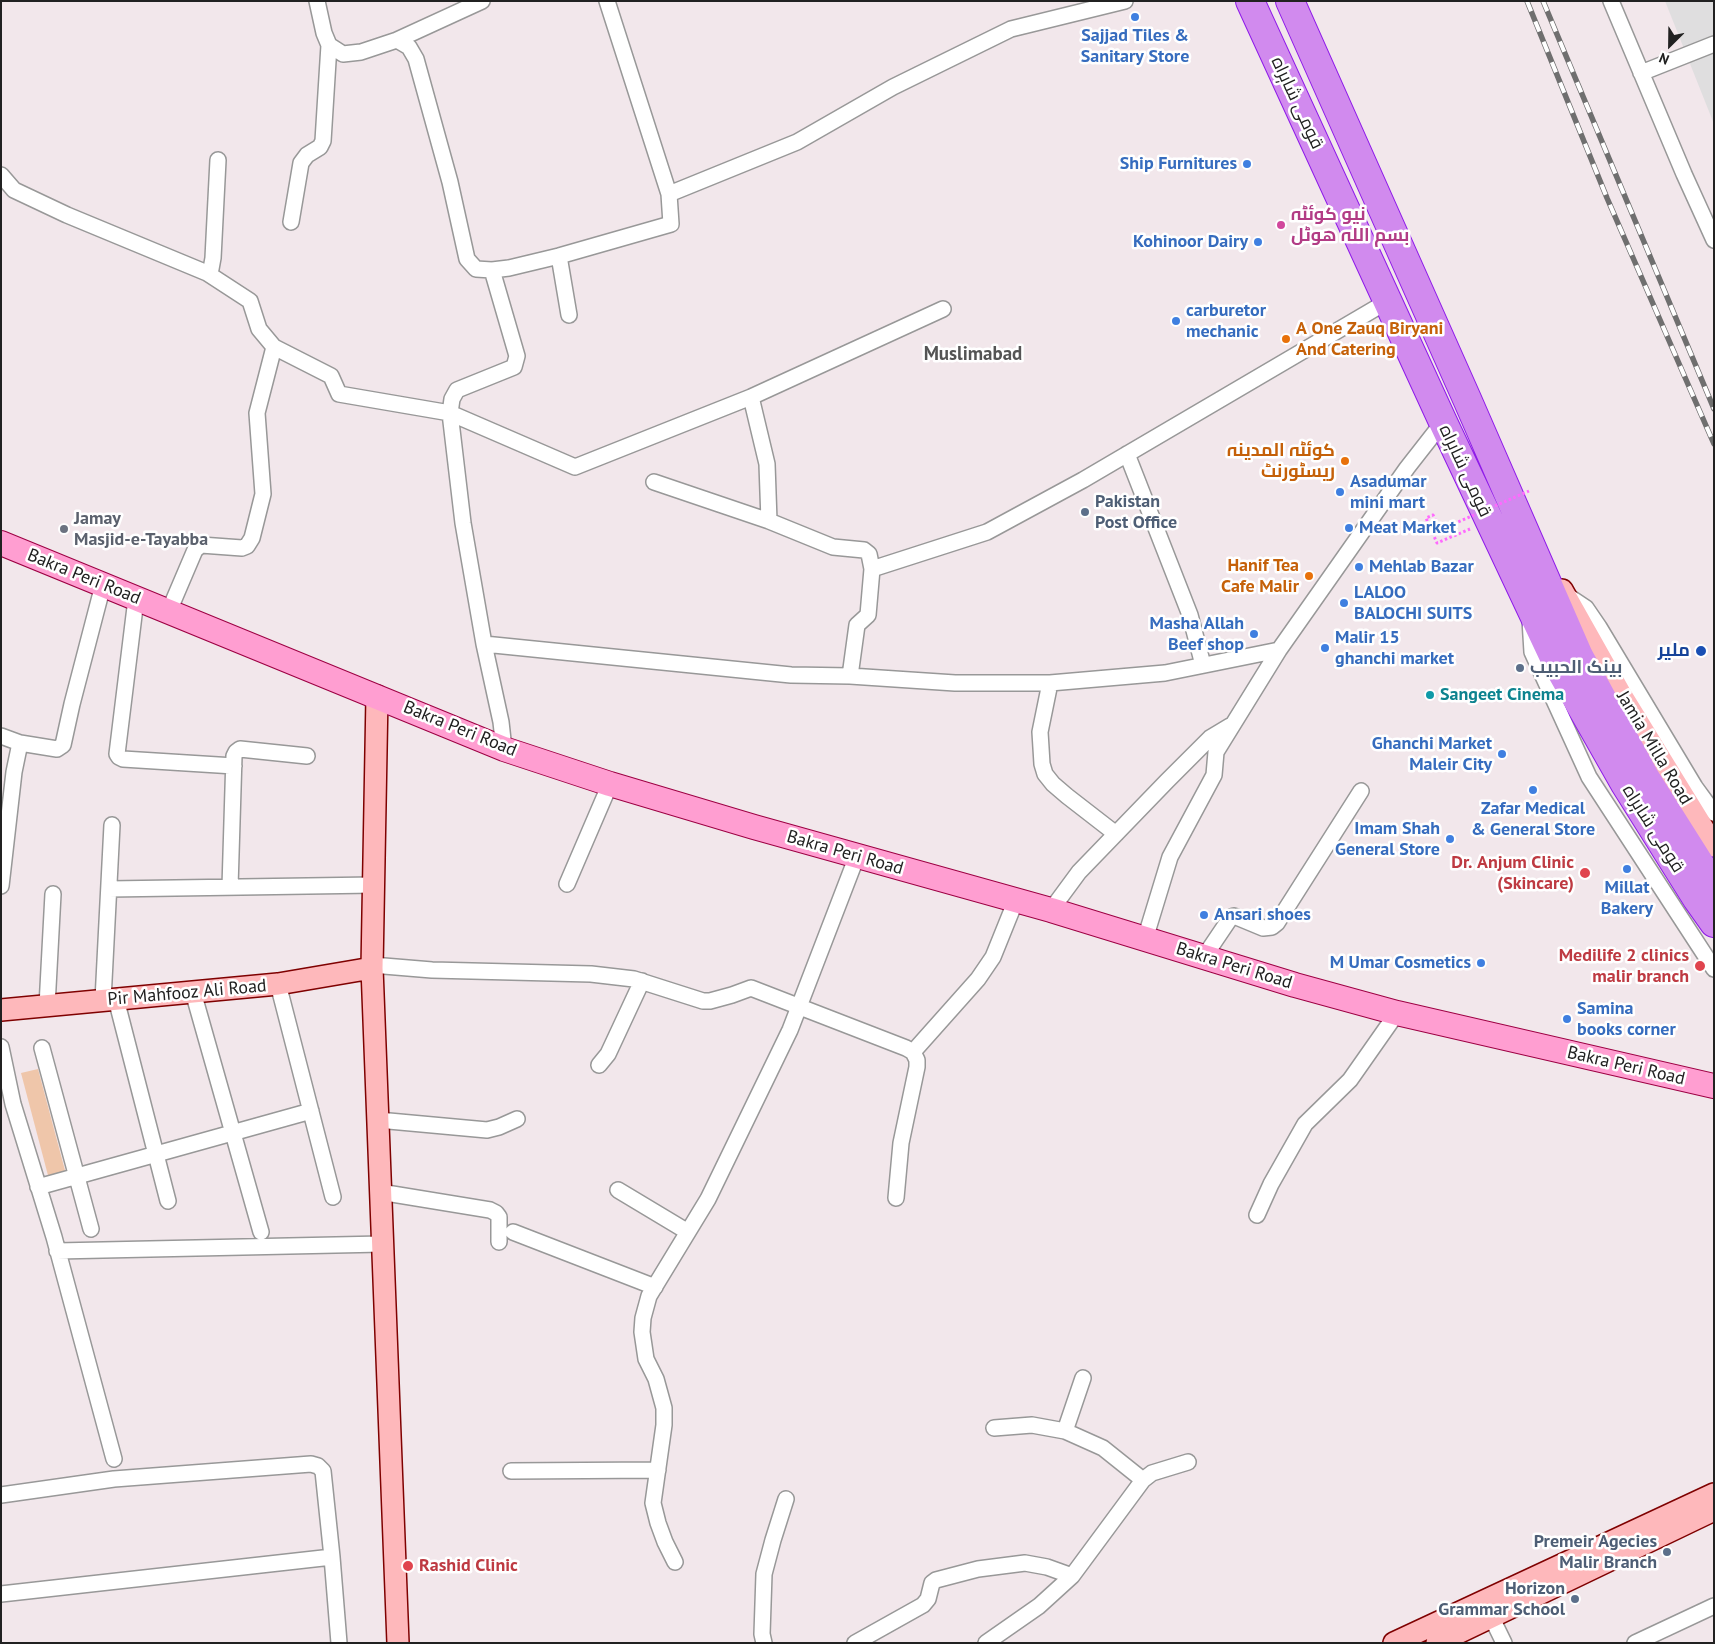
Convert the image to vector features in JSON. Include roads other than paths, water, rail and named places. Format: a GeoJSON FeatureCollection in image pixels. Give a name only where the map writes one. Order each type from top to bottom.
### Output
{"type":"FeatureCollection","features":[{"type":"Feature","properties":{"kind":"highway","name":"قومی شاہراہ"},"geometry":{"type":"LineString","coordinates":[[1250,1],[1529,607],[1568,660],[1714,886]]}},
{"type":"Feature","properties":{"kind":"highway","name":"قومی شاہراہ"},"geometry":{"type":"LineString","coordinates":[[1290,1],[1531,547],[1568,660],[1625,784],[1714,923]]}},
{"type":"Feature","properties":{"kind":"main road","name":"Bakra Peri Road"},"geometry":{"type":"LineString","coordinates":[[1,544],[504,749],[610,784],[1016,900],[1295,985],[1397,1013],[1714,1086]]}},
{"type":"Feature","properties":{"kind":"street"},"geometry":{"type":"LineString","coordinates":[[290,222],[301,163],[307,155],[320,147],[323,141],[329,45],[324,33],[317,1]]}},
{"type":"Feature","properties":{"kind":"street"},"geometry":{"type":"LineString","coordinates":[[329,45],[343,54],[361,52],[397,40],[482,1]]}},
{"type":"Feature","properties":{"kind":"street"},"geometry":{"type":"LineString","coordinates":[[397,40],[409,47],[416,59],[450,182],[467,259],[476,269],[509,268],[560,256],[671,224],[669,194],[607,1]]}},
{"type":"Feature","properties":{"kind":"street"},"geometry":{"type":"LineString","coordinates":[[669,194],[797,142],[893,87],[1011,29],[1126,1]]}},
{"type":"Feature","properties":{"kind":"street"},"geometry":{"type":"LineString","coordinates":[[1611,1],[1714,240]]}},
{"type":"Feature","properties":{"kind":"street"},"geometry":{"type":"LineString","coordinates":[[1642,73],[1714,44]]}},
{"type":"Feature","properties":{"kind":"street"},"geometry":{"type":"LineString","coordinates":[[207,273],[212,269],[218,160]]}},
{"type":"Feature","properties":{"kind":"street"},"geometry":{"type":"LineString","coordinates":[[1,175],[14,190],[68,216],[207,273],[250,300],[259,329],[274,346],[331,376],[339,394],[450,413],[575,467],[752,397],[943,309]]}},
{"type":"Feature","properties":{"kind":"street"},"geometry":{"type":"LineString","coordinates":[[560,256],[569,315]]}},
{"type":"Feature","properties":{"kind":"street"},"geometry":{"type":"LineString","coordinates":[[492,270],[517,356],[514,367],[458,390],[452,400],[450,413],[463,523],[484,644],[501,722],[504,749]]}},
{"type":"Feature","properties":{"kind":"street"},"geometry":{"type":"LineString","coordinates":[[872,569],[987,532],[1127,454],[1388,301]]}},
{"type":"Feature","properties":{"kind":"street"},"geometry":{"type":"LineString","coordinates":[[169,611],[195,550],[201,545],[242,548],[247,546],[252,538],[263,494],[257,413],[274,346]]}},
{"type":"Feature","properties":{"kind":"street"},"geometry":{"type":"LineString","coordinates":[[752,397],[767,464],[768,521]]}},
{"type":"Feature","properties":{"kind":"street"},"geometry":{"type":"LineString","coordinates":[[1145,939],[1170,857],[1214,775],[1216,752],[1279,650],[1406,468],[1443,422]]}},
{"type":"Feature","properties":{"kind":"street"},"geometry":{"type":"LineString","coordinates":[[1127,454],[1190,615],[1203,665]]}},
{"type":"Feature","properties":{"kind":"street"},"geometry":{"type":"LineString","coordinates":[[654,482],[834,546],[864,550],[869,554],[872,569],[868,615],[857,625],[850,676]]}},
{"type":"Feature","properties":{"kind":"street","name":"Jamia Milla Road"},"geometry":{"type":"LineString","coordinates":[[1531,547],[1563,592],[1620,693],[1714,846]]}},
{"type":"Feature","properties":{"kind":"street"},"geometry":{"type":"LineString","coordinates":[[1,736],[20,743],[57,750],[64,744],[72,704],[103,585]]}},
{"type":"Feature","properties":{"kind":"street"},"geometry":{"type":"LineString","coordinates":[[1563,592],[1586,608],[1599,626],[1695,787],[1714,813]]}},
{"type":"Feature","properties":{"kind":"street"},"geometry":{"type":"LineString","coordinates":[[136,599],[118,757],[122,759],[234,766]]}},
{"type":"Feature","properties":{"kind":"street"},"geometry":{"type":"LineString","coordinates":[[1529,607],[1532,652],[1589,777],[1714,969]]}},
{"type":"Feature","properties":{"kind":"street"},"geometry":{"type":"LineString","coordinates":[[484,644],[791,674],[955,683],[1050,683],[1164,673],[1279,650]]}},
{"type":"Feature","properties":{"kind":"street"},"geometry":{"type":"LineString","coordinates":[[1050,683],[1040,732],[1042,764],[1045,774],[1067,796],[1116,834]]}},
{"type":"Feature","properties":{"kind":"street"},"geometry":{"type":"LineString","coordinates":[[377,696],[372,967],[398,1643]]}},
{"type":"Feature","properties":{"kind":"street"},"geometry":{"type":"LineString","coordinates":[[1050,910],[1079,872],[1210,738],[1234,724]]}},
{"type":"Feature","properties":{"kind":"street"},"geometry":{"type":"LineString","coordinates":[[1,886],[14,772],[20,743]]}},
{"type":"Feature","properties":{"kind":"street"},"geometry":{"type":"LineString","coordinates":[[230,887],[236,752],[240,749],[307,756]]}},
{"type":"Feature","properties":{"kind":"street"},"geometry":{"type":"LineString","coordinates":[[567,884],[610,784]]}},
{"type":"Feature","properties":{"kind":"street"},"geometry":{"type":"LineString","coordinates":[[1204,957],[1231,917],[1234,916],[1263,928],[1272,927],[1277,923],[1360,791]]}},
{"type":"Feature","properties":{"kind":"street"},"geometry":{"type":"LineString","coordinates":[[112,825],[109,889],[109,1000],[156,1154],[168,1201]]}},
{"type":"Feature","properties":{"kind":"street"},"geometry":{"type":"LineString","coordinates":[[675,1562],[658,1523],[654,1503],[664,1425],[664,1408],[656,1378],[646,1359],[642,1332],[643,1318],[650,1296],[708,1199],[790,1030],[857,856]]}},
{"type":"Feature","properties":{"kind":"street"},"geometry":{"type":"LineString","coordinates":[[109,889],[374,885]]}},
{"type":"Feature","properties":{"kind":"street"},"geometry":{"type":"LineString","coordinates":[[47,1006],[53,894]]}},
{"type":"Feature","properties":{"kind":"street"},"geometry":{"type":"LineString","coordinates":[[913,1052],[978,979],[993,957],[1016,900]]}},
{"type":"Feature","properties":{"kind":"street"},"geometry":{"type":"LineString","coordinates":[[372,967],[591,974],[634,979],[702,1001],[710,1001],[751,988],[906,1048],[913,1052],[917,1060],[917,1067],[901,1143],[896,1198]]}},
{"type":"Feature","properties":{"kind":"street","name":"Pir Mahfooz Ali Road"},"geometry":{"type":"LineString","coordinates":[[1,1010],[278,984],[372,967]]}},
{"type":"Feature","properties":{"kind":"street"},"geometry":{"type":"LineString","coordinates":[[599,1066],[608,1054],[642,981]]}},
{"type":"Feature","properties":{"kind":"street"},"geometry":{"type":"LineString","coordinates":[[278,984],[333,1197]]}},
{"type":"Feature","properties":{"kind":"street"},"geometry":{"type":"LineString","coordinates":[[194,992],[261,1232]]}},
{"type":"Feature","properties":{"kind":"street"},"geometry":{"type":"LineString","coordinates":[[1256,1215],[1305,1124],[1350,1080],[1397,1013]]}},
{"type":"Feature","properties":{"kind":"street"},"geometry":{"type":"LineString","coordinates":[[1,1047],[7,1106],[38,1187],[114,1459]]}},
{"type":"Feature","properties":{"kind":"street"},"geometry":{"type":"LineString","coordinates":[[42,1048],[91,1229]]}},
{"type":"Feature","properties":{"kind":"street"},"geometry":{"type":"LineString","coordinates":[[38,1187],[311,1111]]}},
{"type":"Feature","properties":{"kind":"street"},"geometry":{"type":"LineString","coordinates":[[378,1120],[487,1130],[517,1119]]}},
{"type":"Feature","properties":{"kind":"street"},"geometry":{"type":"LineString","coordinates":[[618,1190],[688,1232]]}},
{"type":"Feature","properties":{"kind":"street"},"geometry":{"type":"LineString","coordinates":[[380,1192],[490,1210],[499,1217],[499,1242]]}},
{"type":"Feature","properties":{"kind":"street"},"geometry":{"type":"LineString","coordinates":[[513,1232],[655,1287]]}},
{"type":"Feature","properties":{"kind":"street"},"geometry":{"type":"LineString","coordinates":[[57,1251],[382,1244]]}},
{"type":"Feature","properties":{"kind":"street"},"geometry":{"type":"LineString","coordinates":[[1065,1430],[1083,1378]]}},
{"type":"Feature","properties":{"kind":"street"},"geometry":{"type":"LineString","coordinates":[[994,1428],[1032,1424],[1065,1430],[1103,1448],[1143,1480]]}},
{"type":"Feature","properties":{"kind":"street"},"geometry":{"type":"LineString","coordinates":[[986,1643],[1039,1606],[1072,1576],[1143,1480],[1152,1473],[1188,1462]]}},
{"type":"Feature","properties":{"kind":"street"},"geometry":{"type":"LineString","coordinates":[[1,1495],[114,1479],[311,1464],[318,1466],[323,1471],[339,1643]]}},
{"type":"Feature","properties":{"kind":"street"},"geometry":{"type":"LineString","coordinates":[[511,1471],[658,1470]]}},
{"type":"Feature","properties":{"kind":"street"},"geometry":{"type":"LineString","coordinates":[[1437,1643],[1487,1609],[1714,1494]]}},
{"type":"Feature","properties":{"kind":"street"},"geometry":{"type":"LineString","coordinates":[[764,1643],[762,1634],[764,1574],[786,1499]]}},
{"type":"Feature","properties":{"kind":"street"},"geometry":{"type":"LineString","coordinates":[[1394,1643],[1487,1609],[1714,1510]]}},
{"type":"Feature","properties":{"kind":"street"},"geometry":{"type":"LineString","coordinates":[[1,1594],[332,1557]]}},
{"type":"Feature","properties":{"kind":"street"},"geometry":{"type":"LineString","coordinates":[[855,1643],[923,1605],[928,1599],[932,1584],[936,1580],[978,1569],[1025,1562],[1072,1576]]}},
{"type":"Feature","properties":{"kind":"street"},"geometry":{"type":"LineString","coordinates":[[1634,1643],[1714,1606]]}},
{"type":"Feature","properties":{"kind":"street"},"geometry":{"type":"LineString","coordinates":[[1487,1609],[1504,1643]]}},
{"type":"Feature","properties":{"kind":"railway"},"geometry":{"type":"LineString","coordinates":[[1527,1],[1607,198],[1714,444]]}},
{"type":"Feature","properties":{"kind":"railway"},"geometry":{"type":"LineString","coordinates":[[1543,1],[1714,409]]}},
{"type":"Feature","properties":{"kind":"place","name":"Sajjad Tiles & Sanitary Store"},"geometry":{"type":"Point","coordinates":[1135,17]}},
{"type":"Feature","properties":{"kind":"place","name":"Ship Furnitures"},"geometry":{"type":"Point","coordinates":[1247,164]}},
{"type":"Feature","properties":{"kind":"place","name":"نیو کوئٹہ بسم اللہ ھوٹل"},"geometry":{"type":"Point","coordinates":[1281,225]}},
{"type":"Feature","properties":{"kind":"place","name":"Kohinoor Dairy"},"geometry":{"type":"Point","coordinates":[1258,242]}},
{"type":"Feature","properties":{"kind":"place","name":"carburetor mechanic"},"geometry":{"type":"Point","coordinates":[1176,321]}},
{"type":"Feature","properties":{"kind":"place","name":"A One Zauq Biryani And Catering"},"geometry":{"type":"Point","coordinates":[1286,339]}},
{"type":"Feature","properties":{"kind":"place","name":"کوئٹہ المدینہ ریسٹورنٹ"},"geometry":{"type":"Point","coordinates":[1345,461]}},
{"type":"Feature","properties":{"kind":"place","name":"Asadumar mini mart"},"geometry":{"type":"Point","coordinates":[1340,492]}},
{"type":"Feature","properties":{"kind":"place","name":"Pakistan Post Office"},"geometry":{"type":"Point","coordinates":[1085,512]}},
{"type":"Feature","properties":{"kind":"place","name":"Meat Market"},"geometry":{"type":"Point","coordinates":[1349,528]}},
{"type":"Feature","properties":{"kind":"place","name":"Jamay Masjid-e-Tayabba"},"geometry":{"type":"Point","coordinates":[64,529]}},
{"type":"Feature","properties":{"kind":"place","name":"Mehlab Bazar"},"geometry":{"type":"Point","coordinates":[1359,567]}},
{"type":"Feature","properties":{"kind":"place","name":"Hanif Tea Cafe Malir"},"geometry":{"type":"Point","coordinates":[1309,576]}},
{"type":"Feature","properties":{"kind":"place","name":"LALOO BALOCHI SUITS"},"geometry":{"type":"Point","coordinates":[1344,603]}},
{"type":"Feature","properties":{"kind":"place","name":"Masha Allah Beef shop"},"geometry":{"type":"Point","coordinates":[1254,634]}},
{"type":"Feature","properties":{"kind":"place","name":"Malir 15 ghanchi market"},"geometry":{"type":"Point","coordinates":[1325,648]}},
{"type":"Feature","properties":{"kind":"place","name":"ملیر"},"geometry":{"type":"Point","coordinates":[1701,651]}},
{"type":"Feature","properties":{"kind":"place","name":"بينک الحبيب"},"geometry":{"type":"Point","coordinates":[1520,668]}},
{"type":"Feature","properties":{"kind":"place","name":"Sangeet Cinema"},"geometry":{"type":"Point","coordinates":[1430,695]}},
{"type":"Feature","properties":{"kind":"place","name":"Ghanchi Market Maleir City"},"geometry":{"type":"Point","coordinates":[1502,754]}},
{"type":"Feature","properties":{"kind":"place","name":"Zafar Medical & General Store"},"geometry":{"type":"Point","coordinates":[1533,790]}},
{"type":"Feature","properties":{"kind":"place","name":"Imam Shah General Store"},"geometry":{"type":"Point","coordinates":[1450,839]}},
{"type":"Feature","properties":{"kind":"place","name":"Millat Bakery"},"geometry":{"type":"Point","coordinates":[1627,869]}},
{"type":"Feature","properties":{"kind":"place","name":"Dr. Anjum Clinic (Skincare)"},"geometry":{"type":"Point","coordinates":[1585,873]}},
{"type":"Feature","properties":{"kind":"place","name":"Ansari shoes"},"geometry":{"type":"Point","coordinates":[1204,915]}},
{"type":"Feature","properties":{"kind":"place","name":"M Umar Cosmetics"},"geometry":{"type":"Point","coordinates":[1481,963]}},
{"type":"Feature","properties":{"kind":"place","name":"Medilife 2 clinics malir branch"},"geometry":{"type":"Point","coordinates":[1700,966]}},
{"type":"Feature","properties":{"kind":"place","name":"Samina books corner"},"geometry":{"type":"Point","coordinates":[1567,1019]}},
{"type":"Feature","properties":{"kind":"place","name":"Premeir Agecies Malir Branch"},"geometry":{"type":"Point","coordinates":[1667,1552]}},
{"type":"Feature","properties":{"kind":"place","name":"Rashid Clinic"},"geometry":{"type":"Point","coordinates":[408,1566]}},
{"type":"Feature","properties":{"kind":"place","name":"Horizon Grammar School"},"geometry":{"type":"Point","coordinates":[1575,1599]}},
{"type":"Feature","properties":{"kind":"district","name":"Muslimabad"},"geometry":{"type":"Point","coordinates":[973,355]}}]}
